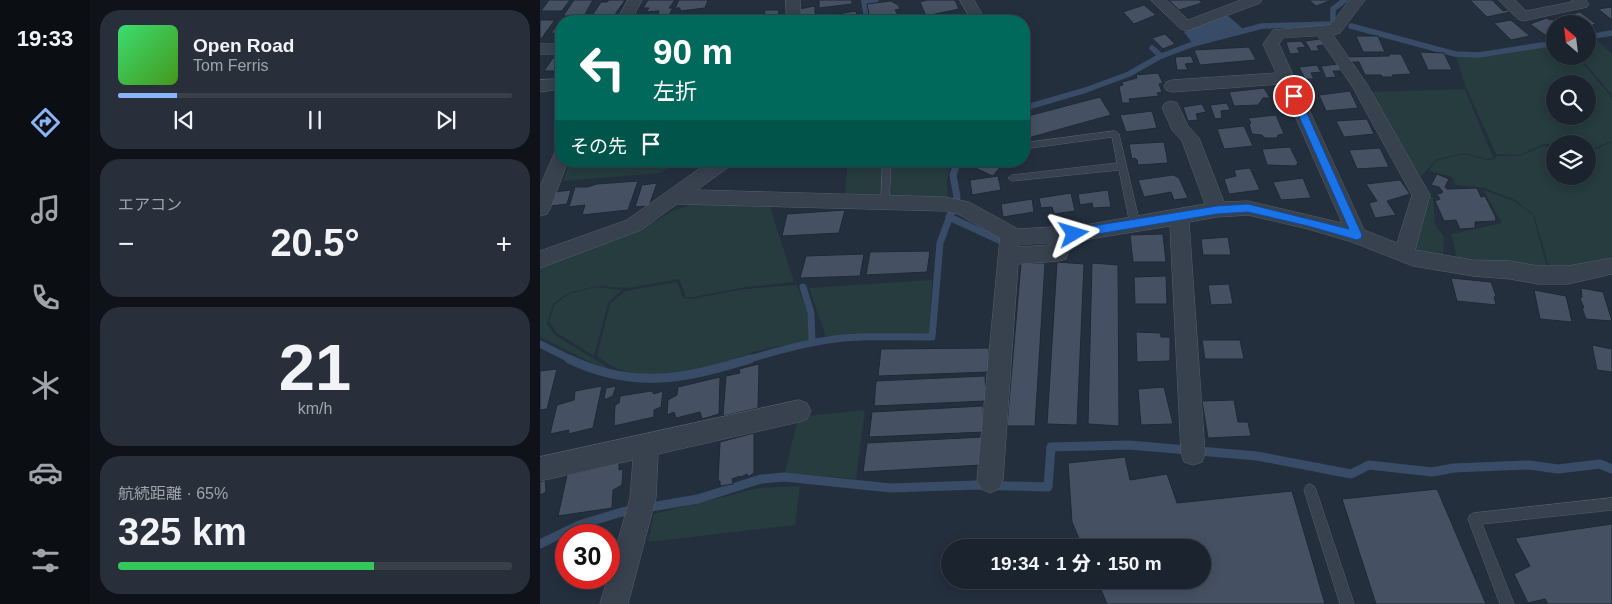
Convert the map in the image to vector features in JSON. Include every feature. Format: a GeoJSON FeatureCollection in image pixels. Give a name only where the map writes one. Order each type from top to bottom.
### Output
{"type":"FeatureCollection","features":[{"type":"Feature","properties":{"kind":"street"},"geometry":{"type":"LineString","coordinates":[[627,15],[635,0]]}},
{"type":"Feature","properties":{"kind":"street"},"geometry":{"type":"LineString","coordinates":[[793,0],[794,15]]}},
{"type":"Feature","properties":{"kind":"street"},"geometry":{"type":"LineString","coordinates":[[967,0],[976,15]]}},
{"type":"Feature","properties":{"kind":"street"},"geometry":{"type":"LineString","coordinates":[[1158,0],[1186,26],[1254,0]]}},
{"type":"Feature","properties":{"kind":"street"},"geometry":{"type":"LineString","coordinates":[[1357,235],[1271,44],[1278,33],[1335,30],[1358,0]]}},
{"type":"Feature","properties":{"kind":"street"},"geometry":{"type":"LineString","coordinates":[[1506,0],[1523,16],[1582,4],[1578,0]]}},
{"type":"Feature","properties":{"kind":"street"},"geometry":{"type":"LineString","coordinates":[[1323,32],[1359,84],[1421,195],[1404,254]]}},
{"type":"Feature","properties":{"kind":"street"},"geometry":{"type":"LineString","coordinates":[[540,49],[555,49]]}},
{"type":"Feature","properties":{"kind":"street"},"geometry":{"type":"LineString","coordinates":[[1172,86],[1286,78]]}},
{"type":"Feature","properties":{"kind":"street"},"geometry":{"type":"LineString","coordinates":[[540,86],[555,85]]}},
{"type":"Feature","properties":{"kind":"street"},"geometry":{"type":"LineString","coordinates":[[1171,107],[1181,130],[1190,138],[1217,210]]}},
{"type":"Feature","properties":{"kind":"street"},"geometry":{"type":"LineString","coordinates":[[540,208],[557,167]]}},
{"type":"Feature","properties":{"kind":"street"},"geometry":{"type":"LineString","coordinates":[[540,260],[634,225],[716,167]]}},
{"type":"Feature","properties":{"kind":"street"},"geometry":{"type":"LineString","coordinates":[[674,197],[945,204],[962,207],[1015,237],[1085,233],[1217,210],[1248,208],[1357,235],[1413,258],[1473,268],[1510,270],[1538,276],[1568,275],[1612,266]]}},
{"type":"Feature","properties":{"kind":"street"},"geometry":{"type":"LineString","coordinates":[[1179,217],[1193,453]]}},
{"type":"Feature","properties":{"kind":"street"},"geometry":{"type":"LineString","coordinates":[[990,480],[1010,234]]}},
{"type":"Feature","properties":{"kind":"street"},"geometry":{"type":"LineString","coordinates":[[1008,256],[1059,253],[1062,234]]}},
{"type":"Feature","properties":{"kind":"street"},"geometry":{"type":"LineString","coordinates":[[540,469],[799,411]]}},
{"type":"Feature","properties":{"kind":"street"},"geometry":{"type":"LineString","coordinates":[[614,604],[643,498],[646,446]]}},
{"type":"Feature","properties":{"kind":"lane"},"geometry":{"type":"LineString","coordinates":[[1031,145],[1114,134],[1135,224]]}},
{"type":"Feature","properties":{"kind":"lane"},"geometry":{"type":"LineString","coordinates":[[1012,178],[1122,166]]}},
{"type":"Feature","properties":{"kind":"lane"},"geometry":{"type":"LineString","coordinates":[[885,202],[887,167]]}},
{"type":"Feature","properties":{"kind":"lane"},"geometry":{"type":"LineString","coordinates":[[1310,490],[1346,604]]}},
{"type":"Feature","properties":{"kind":"lane"},"geometry":{"type":"LineString","coordinates":[[1507,604],[1474,519],[1612,504]]}},
{"type":"Feature","properties":{"kind":"green space"},"geometry":{"type":"Polygon","coordinates":[[[1596,39],[1612,54],[1612,95],[1587,65],[1596,65],[1596,39]]]}},
{"type":"Feature","properties":{"kind":"green space"},"geometry":{"type":"Polygon","coordinates":[[[1546,46],[1546,65],[1584,65],[1593,75],[1546,75],[1546,125],[1596,125],[1596,79],[1612,98],[1612,141],[1596,147],[1596,135],[1546,135],[1546,144],[1519,155],[1496,154],[1465,85],[1456,56],[1480,57],[1546,46]]]}},
{"type":"Feature","properties":{"kind":"green space"},"geometry":{"type":"Polygon","coordinates":[[[1465,89],[1493,158],[1486,159],[1464,153],[1435,160],[1421,177],[1369,92],[1465,89]]]}},
{"type":"Feature","properties":{"kind":"green space"},"geometry":{"type":"Polygon","coordinates":[[[1612,142],[1612,259],[1582,266],[1549,267],[1534,215],[1515,200],[1485,188],[1456,185],[1452,177],[1429,171],[1435,161],[1464,154],[1487,160],[1496,159],[1496,156],[1520,156],[1544,146],[1546,146],[1546,185],[1596,185],[1596,149],[1612,142]]]}},
{"type":"Feature","properties":{"kind":"green space"},"geometry":{"type":"Polygon","coordinates":[[[568,167],[670,167],[661,173],[563,181],[568,167]]]}},
{"type":"Feature","properties":{"kind":"green space"},"geometry":{"type":"Polygon","coordinates":[[[847,167],[950,167],[947,180],[948,197],[845,194],[847,167]]]}},
{"type":"Feature","properties":{"kind":"green space"},"geometry":{"type":"Polygon","coordinates":[[[1483,190],[1514,201],[1533,215],[1547,267],[1457,257],[1451,234],[1502,223],[1483,190]]]}},
{"type":"Feature","properties":{"kind":"green space"},"geometry":{"type":"Polygon","coordinates":[[[1429,197],[1433,197],[1435,224],[1444,237],[1443,256],[1414,251],[1429,197]]]}},
{"type":"Feature","properties":{"kind":"green space"},"geometry":{"type":"Polygon","coordinates":[[[693,204],[770,207],[794,282],[746,287],[694,297],[686,297],[679,279],[629,288],[597,286],[568,293],[553,304],[547,324],[555,335],[607,367],[604,369],[540,337],[540,268],[656,221],[672,211],[693,204]]]}},
{"type":"Feature","properties":{"kind":"green space"},"geometry":{"type":"Polygon","coordinates":[[[932,280],[929,334],[826,337],[809,288],[932,280]]]}},
{"type":"Feature","properties":{"kind":"green space"},"geometry":{"type":"Polygon","coordinates":[[[677,282],[683,298],[692,299],[744,289],[796,285],[807,311],[809,340],[757,351],[710,368],[666,375],[636,374],[621,370],[608,364],[597,355],[610,304],[625,291],[677,282]]]}},
{"type":"Feature","properties":{"kind":"green space"},"geometry":{"type":"Polygon","coordinates":[[[596,287],[622,290],[608,303],[594,356],[557,333],[549,321],[555,304],[569,294],[596,287]]]}},
{"type":"Feature","properties":{"kind":"green space"},"geometry":{"type":"Polygon","coordinates":[[[865,410],[856,479],[785,473],[798,417],[865,410]]]}},
{"type":"Feature","properties":{"kind":"green space"},"geometry":{"type":"Polygon","coordinates":[[[800,486],[795,525],[648,542],[654,514],[759,488],[800,486]]]}},
{"type":"Feature","properties":{"kind":"water"},"geometry":{"type":"Polygon","coordinates":[[[1227,15],[1243,29],[1234,32],[1236,34],[1193,44],[1184,32],[1227,15]]]}},
{"type":"Feature","properties":{"kind":"building"},"geometry":{"type":"Polygon","coordinates":[[[549,0],[570,0],[562,11],[541,11],[549,0]]]}},
{"type":"Feature","properties":{"kind":"building"},"geometry":{"type":"Polygon","coordinates":[[[574,0],[593,0],[585,15],[564,15],[574,0]]]}},
{"type":"Feature","properties":{"kind":"building"},"geometry":{"type":"Polygon","coordinates":[[[609,0],[625,0],[615,15],[592,15],[601,2],[609,0]]]}},
{"type":"Feature","properties":{"kind":"building"},"geometry":{"type":"Polygon","coordinates":[[[648,0],[675,0],[669,8],[673,8],[669,15],[658,15],[659,11],[646,12],[649,8],[643,8],[648,0]]]}},
{"type":"Feature","properties":{"kind":"building"},"geometry":{"type":"Polygon","coordinates":[[[679,0],[708,0],[705,8],[680,11],[680,8],[675,8],[679,0]]]}},
{"type":"Feature","properties":{"kind":"building"},"geometry":{"type":"Polygon","coordinates":[[[819,0],[852,0],[852,4],[819,8],[819,0]]]}},
{"type":"Feature","properties":{"kind":"building"},"geometry":{"type":"Polygon","coordinates":[[[927,0],[955,0],[959,9],[926,15],[920,2],[927,0]]]}},
{"type":"Feature","properties":{"kind":"building"},"geometry":{"type":"Polygon","coordinates":[[[1169,0],[1199,0],[1202,3],[1179,10],[1169,0]]]}},
{"type":"Feature","properties":{"kind":"building"},"geometry":{"type":"Polygon","coordinates":[[[1309,0],[1332,0],[1316,6],[1309,0]]]}},
{"type":"Feature","properties":{"kind":"building"},"geometry":{"type":"Polygon","coordinates":[[[1470,0],[1492,0],[1503,11],[1507,10],[1510,12],[1487,17],[1470,0]]]}},
{"type":"Feature","properties":{"kind":"building"},"geometry":{"type":"Polygon","coordinates":[[[891,1],[898,5],[900,9],[895,10],[898,15],[869,15],[867,4],[891,1]]]}},
{"type":"Feature","properties":{"kind":"building"},"geometry":{"type":"Polygon","coordinates":[[[1144,5],[1156,15],[1134,24],[1123,12],[1144,5]]]}},
{"type":"Feature","properties":{"kind":"building"},"geometry":{"type":"Polygon","coordinates":[[[815,6],[815,15],[800,15],[799,9],[815,6]]]}},
{"type":"Feature","properties":{"kind":"building"},"geometry":{"type":"Polygon","coordinates":[[[1612,7],[1612,20],[1598,9],[1612,7]]]}},
{"type":"Feature","properties":{"kind":"building"},"geometry":{"type":"Polygon","coordinates":[[[765,10],[779,10],[779,15],[764,15],[765,10]]]}},
{"type":"Feature","properties":{"kind":"building"},"geometry":{"type":"Polygon","coordinates":[[[856,11],[857,15],[831,15],[856,11]]]}},
{"type":"Feature","properties":{"kind":"building"},"geometry":{"type":"Polygon","coordinates":[[[1580,12],[1584,15],[1568,15],[1580,12]]]}},
{"type":"Feature","properties":{"kind":"building"},"geometry":{"type":"Polygon","coordinates":[[[1546,18],[1546,35],[1545,35],[1530,24],[1546,18]]]}},
{"type":"Feature","properties":{"kind":"building"},"geometry":{"type":"Polygon","coordinates":[[[540,20],[555,20],[541,39],[540,39],[540,20]]]}},
{"type":"Feature","properties":{"kind":"building"},"geometry":{"type":"Polygon","coordinates":[[[1511,20],[1530,36],[1511,40],[1494,23],[1511,20]]]}},
{"type":"Feature","properties":{"kind":"building"},"geometry":{"type":"Polygon","coordinates":[[[1165,34],[1175,44],[1163,49],[1152,38],[1165,34]]]}},
{"type":"Feature","properties":{"kind":"building"},"geometry":{"type":"Polygon","coordinates":[[[1356,36],[1378,36],[1385,52],[1363,52],[1356,36]]]}},
{"type":"Feature","properties":{"kind":"building"},"geometry":{"type":"Polygon","coordinates":[[[1320,39],[1324,45],[1317,46],[1319,51],[1311,51],[1305,41],[1320,39]]]}},
{"type":"Feature","properties":{"kind":"building"},"geometry":{"type":"Polygon","coordinates":[[[1301,41],[1306,47],[1297,48],[1300,53],[1290,54],[1286,42],[1301,41]]]}},
{"type":"Feature","properties":{"kind":"building"},"geometry":{"type":"Polygon","coordinates":[[[1249,47],[1256,60],[1200,65],[1194,50],[1249,47]]]}},
{"type":"Feature","properties":{"kind":"building"},"geometry":{"type":"Polygon","coordinates":[[[1420,52],[1444,53],[1452,70],[1428,70],[1420,52]]]}},
{"type":"Feature","properties":{"kind":"building"},"geometry":{"type":"Polygon","coordinates":[[[1390,54],[1401,54],[1411,74],[1392,75],[1393,77],[1365,75],[1359,62],[1349,62],[1346,57],[1389,56],[1390,54]]]}},
{"type":"Feature","properties":{"kind":"building"},"geometry":{"type":"Polygon","coordinates":[[[1191,56],[1194,63],[1185,64],[1188,70],[1177,70],[1175,57],[1191,56]]]}},
{"type":"Feature","properties":{"kind":"building"},"geometry":{"type":"Polygon","coordinates":[[[555,57],[555,71],[544,71],[555,57]]]}},
{"type":"Feature","properties":{"kind":"building"},"geometry":{"type":"Polygon","coordinates":[[[1338,64],[1341,71],[1333,71],[1336,77],[1326,78],[1321,66],[1338,64]]]}},
{"type":"Feature","properties":{"kind":"building"},"geometry":{"type":"Polygon","coordinates":[[[1317,65],[1321,72],[1311,73],[1314,79],[1305,79],[1299,67],[1317,65]]]}},
{"type":"Feature","properties":{"kind":"building"},"geometry":{"type":"Polygon","coordinates":[[[1158,73],[1163,83],[1159,84],[1162,92],[1157,93],[1159,96],[1129,99],[1130,103],[1122,103],[1119,86],[1123,85],[1122,82],[1137,78],[1136,75],[1158,73]]]}},
{"type":"Feature","properties":{"kind":"building"},"geometry":{"type":"Polygon","coordinates":[[[1264,88],[1270,98],[1263,98],[1258,105],[1234,106],[1229,92],[1264,88]]]}},
{"type":"Feature","properties":{"kind":"building"},"geometry":{"type":"Polygon","coordinates":[[[1350,91],[1358,108],[1326,111],[1319,95],[1350,91]]]}},
{"type":"Feature","properties":{"kind":"building"},"geometry":{"type":"Polygon","coordinates":[[[1100,97],[1111,115],[1030,137],[1030,115],[1100,97]]]}},
{"type":"Feature","properties":{"kind":"building"},"geometry":{"type":"Polygon","coordinates":[[[1227,103],[1230,110],[1221,111],[1222,118],[1215,119],[1210,105],[1227,103]]]}},
{"type":"Feature","properties":{"kind":"building"},"geometry":{"type":"Polygon","coordinates":[[[1202,104],[1206,112],[1196,114],[1198,120],[1188,121],[1183,107],[1202,104]]]}},
{"type":"Feature","properties":{"kind":"building"},"geometry":{"type":"Polygon","coordinates":[[[1152,111],[1157,128],[1126,132],[1120,115],[1152,111]]]}},
{"type":"Feature","properties":{"kind":"building"},"geometry":{"type":"Polygon","coordinates":[[[1276,115],[1284,134],[1278,135],[1277,138],[1265,138],[1262,135],[1252,134],[1249,124],[1251,123],[1248,118],[1276,115]]]}},
{"type":"Feature","properties":{"kind":"building"},"geometry":{"type":"Polygon","coordinates":[[[1367,119],[1374,134],[1344,137],[1336,121],[1367,119]]]}},
{"type":"Feature","properties":{"kind":"building"},"geometry":{"type":"Polygon","coordinates":[[[1244,126],[1253,146],[1224,149],[1217,129],[1244,126]]]}},
{"type":"Feature","properties":{"kind":"building"},"geometry":{"type":"Polygon","coordinates":[[[1164,142],[1168,163],[1138,165],[1138,161],[1135,158],[1132,159],[1129,144],[1164,142]]]}},
{"type":"Feature","properties":{"kind":"building"},"geometry":{"type":"Polygon","coordinates":[[[1290,147],[1298,163],[1295,166],[1267,165],[1262,149],[1290,147]]]}},
{"type":"Feature","properties":{"kind":"building"},"geometry":{"type":"Polygon","coordinates":[[[1380,148],[1389,167],[1357,169],[1349,150],[1380,148]]]}},
{"type":"Feature","properties":{"kind":"building"},"geometry":{"type":"Polygon","coordinates":[[[973,167],[1000,167],[993,176],[973,167]]]}},
{"type":"Feature","properties":{"kind":"building"},"geometry":{"type":"Polygon","coordinates":[[[1250,168],[1260,190],[1229,194],[1224,179],[1236,176],[1234,170],[1250,168]]]}},
{"type":"Feature","properties":{"kind":"building"},"geometry":{"type":"Polygon","coordinates":[[[1437,174],[1449,179],[1445,187],[1447,189],[1477,188],[1481,197],[1485,196],[1496,218],[1495,221],[1475,222],[1475,228],[1460,229],[1456,220],[1444,221],[1435,201],[1440,199],[1436,193],[1440,194],[1443,192],[1439,187],[1431,185],[1437,174]]]}},
{"type":"Feature","properties":{"kind":"building"},"geometry":{"type":"Polygon","coordinates":[[[1173,175],[1179,178],[1188,198],[1174,200],[1171,192],[1144,197],[1138,180],[1173,175]]]}},
{"type":"Feature","properties":{"kind":"building"},"geometry":{"type":"Polygon","coordinates":[[[998,176],[1001,190],[972,195],[970,180],[998,176]]]}},
{"type":"Feature","properties":{"kind":"building"},"geometry":{"type":"Polygon","coordinates":[[[1303,178],[1311,198],[1281,200],[1273,182],[1303,178]]]}},
{"type":"Feature","properties":{"kind":"building"},"geometry":{"type":"Polygon","coordinates":[[[1400,180],[1410,194],[1387,201],[1396,215],[1375,218],[1369,203],[1377,201],[1366,184],[1400,180]]]}},
{"type":"Feature","properties":{"kind":"building"},"geometry":{"type":"Polygon","coordinates":[[[638,181],[628,210],[582,215],[585,205],[569,207],[575,187],[638,181]]]}},
{"type":"Feature","properties":{"kind":"building"},"geometry":{"type":"Polygon","coordinates":[[[657,183],[649,206],[635,207],[642,185],[657,183]]]}},
{"type":"Feature","properties":{"kind":"building"},"geometry":{"type":"Polygon","coordinates":[[[571,190],[567,204],[551,206],[555,192],[571,190]]]}},
{"type":"Feature","properties":{"kind":"building"},"geometry":{"type":"Polygon","coordinates":[[[1108,190],[1111,207],[1093,208],[1092,203],[1080,205],[1078,194],[1108,190]]]}},
{"type":"Feature","properties":{"kind":"building"},"geometry":{"type":"Polygon","coordinates":[[[1071,193],[1075,211],[1054,214],[1052,207],[1041,208],[1039,198],[1071,193]]]}},
{"type":"Feature","properties":{"kind":"building"},"geometry":{"type":"Polygon","coordinates":[[[1032,199],[1034,212],[1003,217],[1001,204],[1032,199]]]}},
{"type":"Feature","properties":{"kind":"building"},"geometry":{"type":"Polygon","coordinates":[[[845,210],[839,233],[782,236],[787,214],[845,210]]]}},
{"type":"Feature","properties":{"kind":"building"},"geometry":{"type":"Polygon","coordinates":[[[1163,234],[1166,262],[1133,262],[1130,235],[1163,234]]]}},
{"type":"Feature","properties":{"kind":"building"},"geometry":{"type":"Polygon","coordinates":[[[1228,237],[1231,255],[1203,255],[1201,239],[1228,237]]]}},
{"type":"Feature","properties":{"kind":"building"},"geometry":{"type":"Polygon","coordinates":[[[930,251],[927,272],[866,275],[870,252],[930,251]]]}},
{"type":"Feature","properties":{"kind":"building"},"geometry":{"type":"Polygon","coordinates":[[[864,254],[860,276],[800,278],[806,256],[864,254]]]}},
{"type":"Feature","properties":{"kind":"building"},"geometry":{"type":"Polygon","coordinates":[[[1057,262],[1084,264],[1077,425],[1047,424],[1057,262]]]}},
{"type":"Feature","properties":{"kind":"building"},"geometry":{"type":"Polygon","coordinates":[[[1021,263],[1045,263],[1035,426],[1007,426],[1021,263]]]}},
{"type":"Feature","properties":{"kind":"building"},"geometry":{"type":"Polygon","coordinates":[[[1092,263],[1118,265],[1119,426],[1088,424],[1092,263]]]}},
{"type":"Feature","properties":{"kind":"building"},"geometry":{"type":"Polygon","coordinates":[[[1166,276],[1167,304],[1135,304],[1134,277],[1166,276]]]}},
{"type":"Feature","properties":{"kind":"building"},"geometry":{"type":"Polygon","coordinates":[[[1451,278],[1491,282],[1496,296],[1494,297],[1496,305],[1457,301],[1451,278]]]}},
{"type":"Feature","properties":{"kind":"building"},"geometry":{"type":"Polygon","coordinates":[[[1229,284],[1233,304],[1211,305],[1208,285],[1229,284]]]}},
{"type":"Feature","properties":{"kind":"building"},"geometry":{"type":"Polygon","coordinates":[[[1581,288],[1603,292],[1612,321],[1586,319],[1580,298],[1582,297],[1581,288]]]}},
{"type":"Feature","properties":{"kind":"building"},"geometry":{"type":"Polygon","coordinates":[[[1534,290],[1566,296],[1572,322],[1540,319],[1534,290]]]}},
{"type":"Feature","properties":{"kind":"building"},"geometry":{"type":"Polygon","coordinates":[[[1136,332],[1160,333],[1161,337],[1170,337],[1170,361],[1137,362],[1136,332]]]}},
{"type":"Feature","properties":{"kind":"building"},"geometry":{"type":"Polygon","coordinates":[[[1202,340],[1240,340],[1244,359],[1205,359],[1202,340]]]}},
{"type":"Feature","properties":{"kind":"building"},"geometry":{"type":"Polygon","coordinates":[[[1592,345],[1612,349],[1612,372],[1597,370],[1592,345]]]}},
{"type":"Feature","properties":{"kind":"building"},"geometry":{"type":"Polygon","coordinates":[[[989,348],[989,372],[878,376],[881,349],[989,348]]]}},
{"type":"Feature","properties":{"kind":"building"},"geometry":{"type":"Polygon","coordinates":[[[759,364],[758,408],[723,416],[726,376],[740,373],[739,369],[759,364]]]}},
{"type":"Feature","properties":{"kind":"building"},"geometry":{"type":"Polygon","coordinates":[[[557,369],[547,409],[540,410],[540,371],[557,369]]]}},
{"type":"Feature","properties":{"kind":"building"},"geometry":{"type":"Polygon","coordinates":[[[985,376],[986,401],[874,406],[876,381],[985,376]]]}},
{"type":"Feature","properties":{"kind":"building"},"geometry":{"type":"Polygon","coordinates":[[[720,377],[719,414],[702,419],[700,412],[676,418],[674,412],[667,415],[668,400],[677,395],[678,387],[720,377]]]}},
{"type":"Feature","properties":{"kind":"building"},"geometry":{"type":"Polygon","coordinates":[[[602,386],[593,428],[568,434],[569,430],[550,434],[557,405],[574,400],[575,391],[602,386]]]}},
{"type":"Feature","properties":{"kind":"building"},"geometry":{"type":"Polygon","coordinates":[[[616,386],[613,396],[604,400],[606,388],[616,386]]]}},
{"type":"Feature","properties":{"kind":"building"},"geometry":{"type":"Polygon","coordinates":[[[1164,387],[1173,424],[1141,425],[1138,389],[1164,387]]]}},
{"type":"Feature","properties":{"kind":"building"},"geometry":{"type":"Polygon","coordinates":[[[651,391],[654,394],[663,391],[661,407],[654,410],[654,417],[614,426],[615,405],[619,403],[620,396],[651,391]]]}},
{"type":"Feature","properties":{"kind":"building"},"geometry":{"type":"Polygon","coordinates":[[[1234,400],[1238,422],[1248,422],[1251,436],[1208,438],[1202,401],[1234,400]]]}},
{"type":"Feature","properties":{"kind":"building"},"geometry":{"type":"Polygon","coordinates":[[[983,406],[984,432],[869,437],[872,412],[983,406]]]}},
{"type":"Feature","properties":{"kind":"building"},"geometry":{"type":"Polygon","coordinates":[[[754,433],[754,473],[748,477],[747,474],[732,479],[733,484],[720,486],[720,481],[718,481],[720,442],[754,433]]]}},
{"type":"Feature","properties":{"kind":"building"},"geometry":{"type":"Polygon","coordinates":[[[983,437],[981,465],[863,472],[867,443],[983,437]]]}},
{"type":"Feature","properties":{"kind":"building"},"geometry":{"type":"Polygon","coordinates":[[[1125,457],[1130,480],[1167,474],[1177,503],[1292,491],[1325,604],[1107,604],[1101,589],[1211,589],[1211,539],[1079,539],[1072,522],[1068,463],[1125,457]]]}},
{"type":"Feature","properties":{"kind":"building"},"geometry":{"type":"Polygon","coordinates":[[[619,463],[619,470],[623,469],[622,485],[613,490],[612,508],[558,516],[567,475],[619,463]]]}},
{"type":"Feature","properties":{"kind":"building"},"geometry":{"type":"Polygon","coordinates":[[[545,480],[546,492],[540,495],[540,482],[545,480]]]}},
{"type":"Feature","properties":{"kind":"building"},"geometry":{"type":"Polygon","coordinates":[[[1437,489],[1486,604],[1376,604],[1342,499],[1437,489]]]}},
{"type":"Feature","properties":{"kind":"building"},"geometry":{"type":"Polygon","coordinates":[[[1612,524],[1612,604],[1548,604],[1545,599],[1528,603],[1514,574],[1530,566],[1515,538],[1612,524]]]}},
{"type":"Feature","properties":{"kind":"waterway"},"geometry":{"type":"LineString","coordinates":[[864,2],[876,0]]}},
{"type":"Feature","properties":{"kind":"waterway"},"geometry":{"type":"LineString","coordinates":[[1030,106],[1086,90],[1129,74],[1159,57],[1193,44],[1262,26],[1331,24],[1333,21],[1333,9],[1345,0]]}},
{"type":"Feature","properties":{"kind":"waterway"},"geometry":{"type":"LineString","coordinates":[[864,2],[866,15]]}},
{"type":"Feature","properties":{"kind":"waterway"},"geometry":{"type":"LineString","coordinates":[[1351,26],[1455,54],[1479,55],[1546,44]]}},
{"type":"Feature","properties":{"kind":"waterway"},"geometry":{"type":"LineString","coordinates":[[1596,36],[1612,33]]}},
{"type":"Feature","properties":{"kind":"waterway"},"geometry":{"type":"LineString","coordinates":[[1152,48],[1161,56]]}},
{"type":"Feature","properties":{"kind":"waterway"},"geometry":{"type":"LineString","coordinates":[[950,217],[957,197],[953,175],[956,167]]}},
{"type":"Feature","properties":{"kind":"waterway"},"geometry":{"type":"LineString","coordinates":[[746,360],[797,346],[841,338],[932,337],[940,243],[950,217]]}},
{"type":"Feature","properties":{"kind":"waterway"},"geometry":{"type":"LineString","coordinates":[[950,217],[999,240]]}},
{"type":"Feature","properties":{"kind":"waterway"},"geometry":{"type":"LineString","coordinates":[[803,287],[811,313],[812,342]]}},
{"type":"Feature","properties":{"kind":"waterway"},"geometry":{"type":"LineString","coordinates":[[540,344],[572,360]]}},
{"type":"Feature","properties":{"kind":"waterway"},"geometry":{"type":"LineString","coordinates":[[569,359],[593,369],[637,378],[681,376],[750,359]]}},
{"type":"Feature","properties":{"kind":"waterway"},"geometry":{"type":"LineString","coordinates":[[540,544],[579,525],[622,512],[698,499],[761,479],[784,477],[891,488],[976,485],[1048,487],[1051,447],[1129,445],[1257,456],[1351,474],[1369,465],[1432,472],[1454,468],[1529,465],[1558,469],[1600,464],[1612,469]]}},
{"type":"Feature","properties":{"kind":"route"},"geometry":{"type":"LineString","coordinates":[[1074,234],[1217,210],[1248,208],[1357,235],[1294,96]]}}]}
